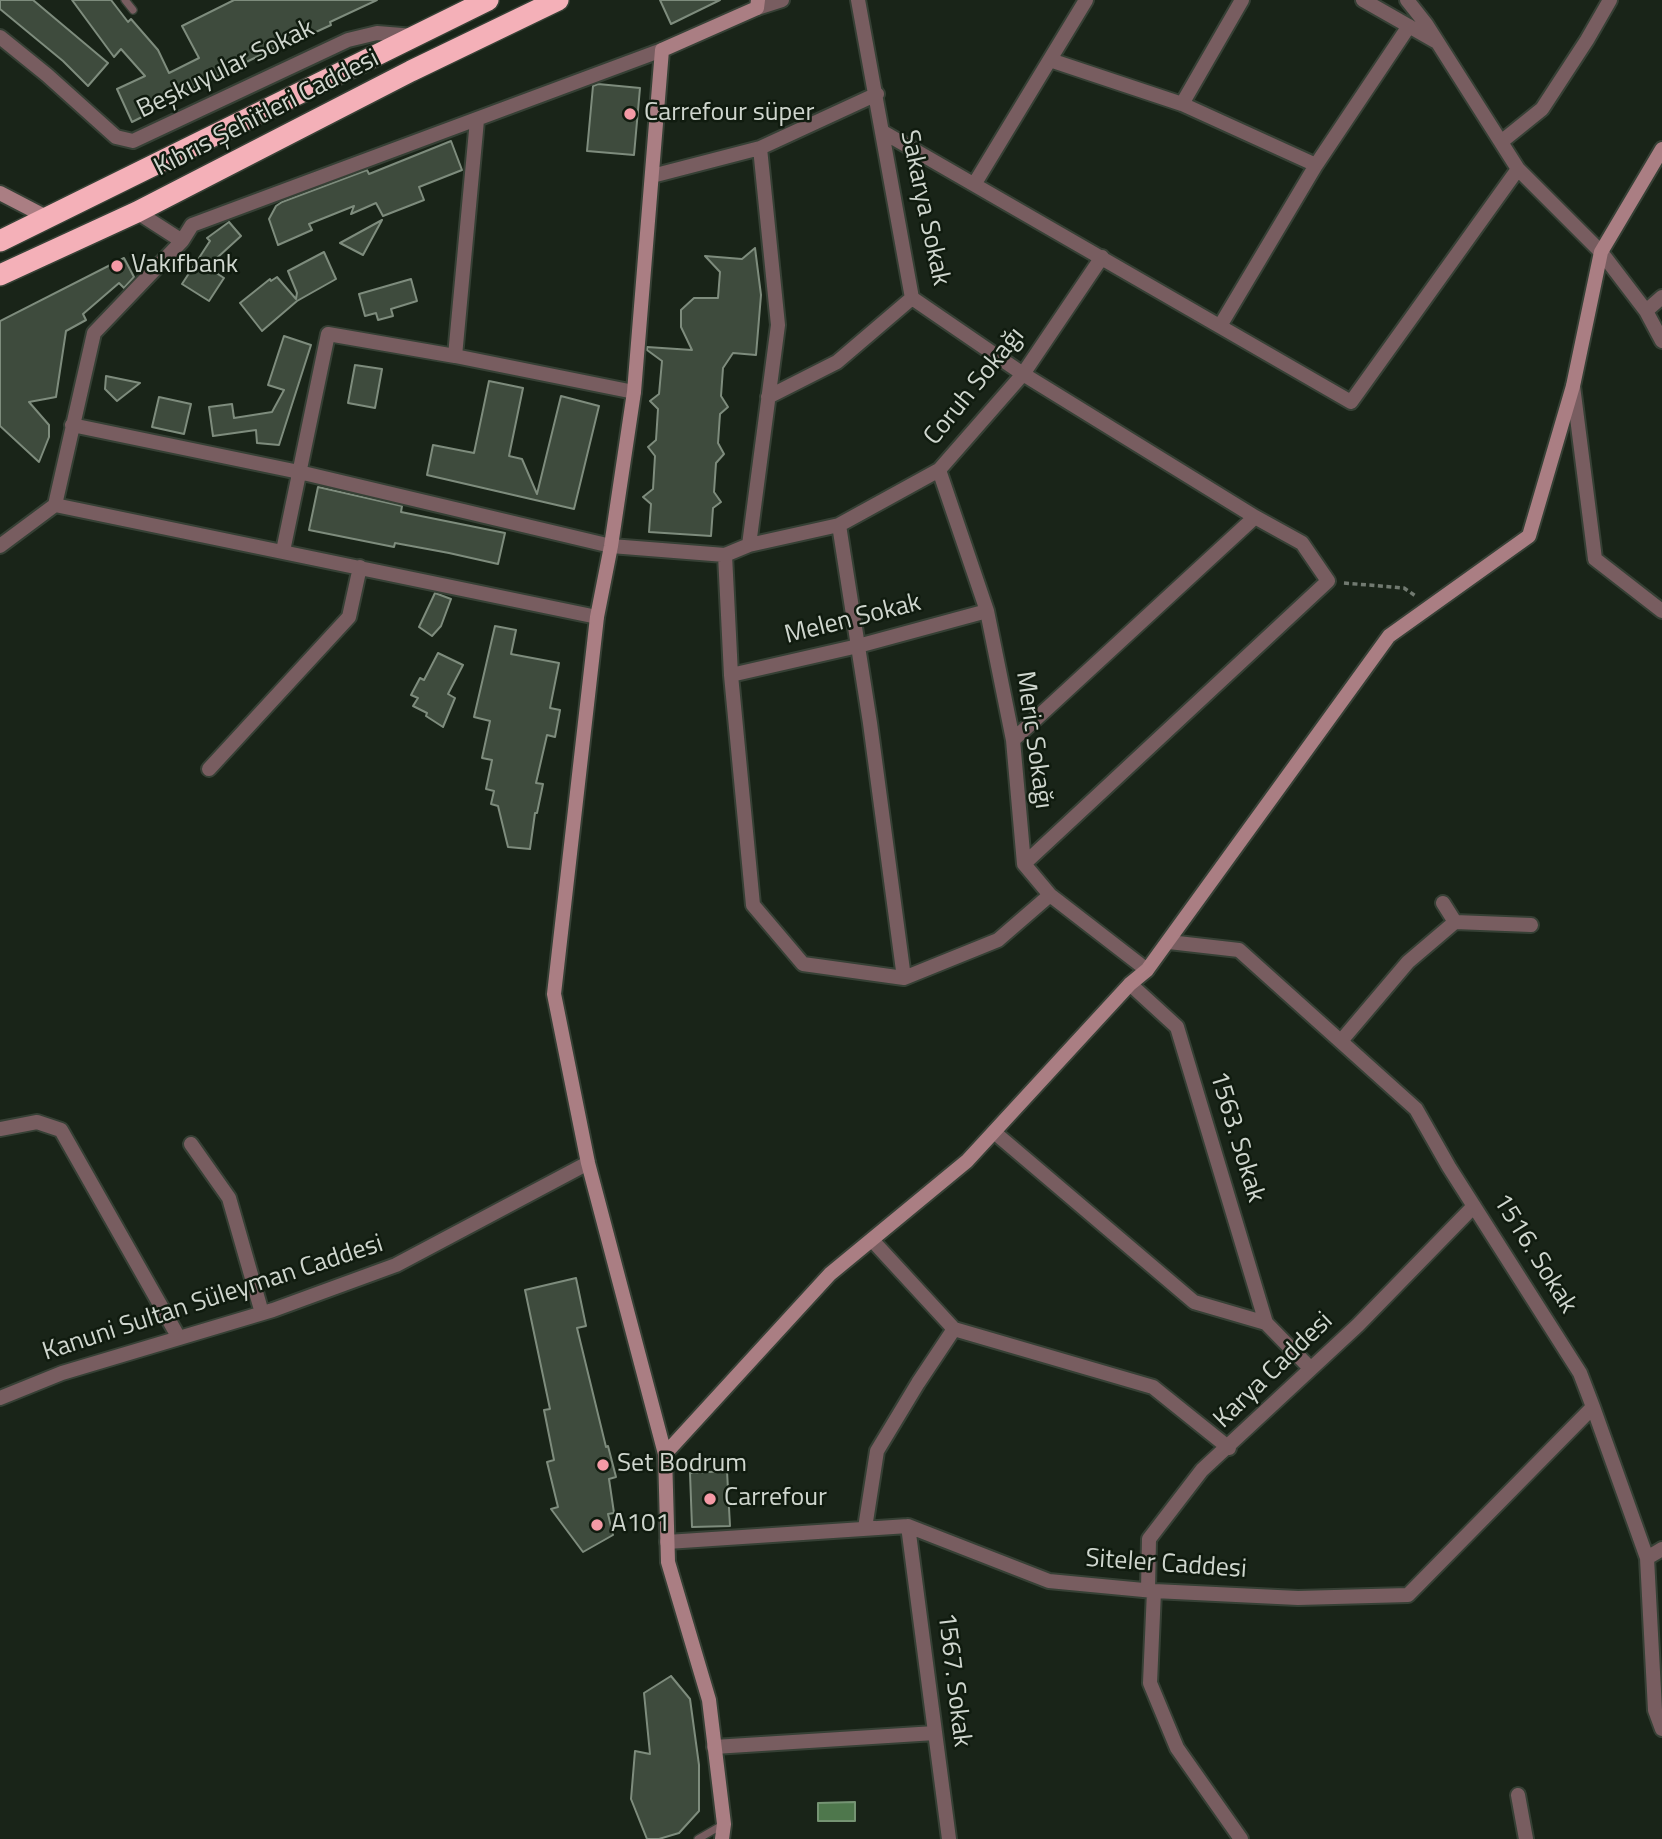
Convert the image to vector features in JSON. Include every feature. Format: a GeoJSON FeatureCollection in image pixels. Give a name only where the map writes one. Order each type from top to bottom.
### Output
{"type":"FeatureCollection","features":[{"type":"Feature","properties":{"kind":"highway","name":"Kıbrıs Şehitleri Caddesi"},"geometry":{"type":"LineString","coordinates":[[0,241],[488,0]]}},
{"type":"Feature","properties":{"kind":"highway","name":"Kıbrıs Şehitleri Caddesi"},"geometry":{"type":"LineString","coordinates":[[0,275],[136,212],[411,71],[558,0]]}},
{"type":"Feature","properties":{"kind":"street"},"geometry":{"type":"LineString","coordinates":[[0,546],[55,505],[94,333],[181,241],[192,225],[662,50],[757,4],[782,0]]}},
{"type":"Feature","properties":{"kind":"street","name":"Sakarya Sokak"},"geometry":{"type":"LineString","coordinates":[[858,0],[912,298],[1023,374],[1255,517],[1302,543],[1328,581]]}},
{"type":"Feature","properties":{"kind":"street"},"geometry":{"type":"LineString","coordinates":[[975,183],[1086,0]]}},
{"type":"Feature","properties":{"kind":"street"},"geometry":{"type":"LineString","coordinates":[[1182,104],[1242,0]]}},
{"type":"Feature","properties":{"kind":"street"},"geometry":{"type":"LineString","coordinates":[[1363,0],[1437,41]]}},
{"type":"Feature","properties":{"kind":"street"},"geometry":{"type":"LineString","coordinates":[[1407,0],[1437,41],[1518,169],[1601,252],[1646,311],[1662,341]]}},
{"type":"Feature","properties":{"kind":"street"},"geometry":{"type":"LineString","coordinates":[[1501,142],[1542,109],[1610,0]]}},
{"type":"Feature","properties":{"kind":"street"},"geometry":{"type":"LineString","coordinates":[[1220,326],[1316,165],[1409,26]]}},
{"type":"Feature","properties":{"kind":"street","name":"Beşkuyular Sokak"},"geometry":{"type":"LineString","coordinates":[[4,40],[116,137],[133,141],[348,40],[377,33],[415,36]]}},
{"type":"Feature","properties":{"kind":"street"},"geometry":{"type":"LineString","coordinates":[[662,50],[634,392],[611,546],[597,617],[554,994],[588,1163],[665,1454],[668,1562],[709,1700],[723,1832]]}},
{"type":"Feature","properties":{"kind":"street"},"geometry":{"type":"LineString","coordinates":[[1050,60],[1182,104],[1316,165]]}},
{"type":"Feature","properties":{"kind":"street"},"geometry":{"type":"LineString","coordinates":[[652,176],[760,148],[877,94]]}},
{"type":"Feature","properties":{"kind":"street"},"geometry":{"type":"LineString","coordinates":[[455,356],[477,120]]}},
{"type":"Feature","properties":{"kind":"street"},"geometry":{"type":"LineString","coordinates":[[883,132],[1352,402],[1518,169]]}},
{"type":"Feature","properties":{"kind":"street"},"geometry":{"type":"LineString","coordinates":[[749,545],[778,325],[760,148]]}},
{"type":"Feature","properties":{"kind":"street"},"geometry":{"type":"LineString","coordinates":[[665,1454],[830,1274],[967,1161],[1130,984],[1147,970],[1389,636],[1529,536],[1573,386],[1601,252],[1662,149]]}},
{"type":"Feature","properties":{"kind":"street"},"geometry":{"type":"LineString","coordinates":[[0,193],[48,218]]}},
{"type":"Feature","properties":{"kind":"street"},"geometry":{"type":"LineString","coordinates":[[136,212],[181,241]]}},
{"type":"Feature","properties":{"kind":"street","name":"Coruh Sokağı"},"geometry":{"type":"LineString","coordinates":[[72,425],[299,472],[611,546],[725,555],[749,545],[839,525],[939,470],[1023,374],[1102,257]]}},
{"type":"Feature","properties":{"kind":"street"},"geometry":{"type":"LineString","coordinates":[[1646,311],[1662,297]]}},
{"type":"Feature","properties":{"kind":"street"},"geometry":{"type":"LineString","coordinates":[[768,397],[838,362],[912,298]]}},
{"type":"Feature","properties":{"kind":"street"},"geometry":{"type":"LineString","coordinates":[[283,551],[328,334],[634,392]]}},
{"type":"Feature","properties":{"kind":"street"},"geometry":{"type":"LineString","coordinates":[[1573,386],[1595,559],[1662,611]]}},
{"type":"Feature","properties":{"kind":"street","name":"Meric Sokağı"},"geometry":{"type":"LineString","coordinates":[[939,470],[987,611],[1013,740],[1024,864]]}},
{"type":"Feature","properties":{"kind":"street"},"geometry":{"type":"LineString","coordinates":[[55,505],[597,617]]}},
{"type":"Feature","properties":{"kind":"street"},"geometry":{"type":"LineString","coordinates":[[1013,740],[1255,517]]}},
{"type":"Feature","properties":{"kind":"street"},"geometry":{"type":"LineString","coordinates":[[839,525],[904,978]]}},
{"type":"Feature","properties":{"kind":"street"},"geometry":{"type":"LineString","coordinates":[[725,555],[731,675],[753,905],[803,964],[904,978],[998,940],[1050,895]]}},
{"type":"Feature","properties":{"kind":"street"},"geometry":{"type":"LineString","coordinates":[[209,769],[349,617],[360,567]]}},
{"type":"Feature","properties":{"kind":"street"},"geometry":{"type":"LineString","coordinates":[[1147,970],[1050,895],[1024,864],[1328,581]]}},
{"type":"Feature","properties":{"kind":"street","name":"Melen Sokak"},"geometry":{"type":"LineString","coordinates":[[731,675],[858,646],[987,611]]}},
{"type":"Feature","properties":{"kind":"street"},"geometry":{"type":"LineString","coordinates":[[1443,904],[1455,922]]}},
{"type":"Feature","properties":{"kind":"street"},"geometry":{"type":"LineString","coordinates":[[1341,1041],[1408,962],[1455,922],[1531,925]]}},
{"type":"Feature","properties":{"kind":"street","name":"1516. Sokak"},"geometry":{"type":"LineString","coordinates":[[1169,942],[1238,950],[1416,1109],[1580,1373],[1647,1558],[1655,1710],[1662,1729]]}},
{"type":"Feature","properties":{"kind":"street","name":"1563. Sokak"},"geometry":{"type":"LineString","coordinates":[[1130,984],[1177,1027],[1266,1322]]}},
{"type":"Feature","properties":{"kind":"street"},"geometry":{"type":"LineString","coordinates":[[0,1129],[37,1122],[61,1130],[179,1338]]}},
{"type":"Feature","properties":{"kind":"street"},"geometry":{"type":"LineString","coordinates":[[994,1132],[1194,1302],[1266,1322],[1310,1368]]}},
{"type":"Feature","properties":{"kind":"street"},"geometry":{"type":"LineString","coordinates":[[191,1144],[229,1198],[262,1313]]}},
{"type":"Feature","properties":{"kind":"street","name":"Kanuni Sultan Süleyman Caddesi"},"geometry":{"type":"LineString","coordinates":[[0,1398],[62,1373],[262,1313],[396,1265],[588,1163]]}},
{"type":"Feature","properties":{"kind":"street","name":"Karya Caddesi"},"geometry":{"type":"LineString","coordinates":[[1241,1839],[1177,1748],[1150,1682],[1149,1539],[1202,1471],[1358,1325],[1474,1206]]}},
{"type":"Feature","properties":{"kind":"street"},"geometry":{"type":"LineString","coordinates":[[872,1240],[954,1329],[1153,1387],[1229,1448]]}},
{"type":"Feature","properties":{"kind":"street"},"geometry":{"type":"LineString","coordinates":[[908,1527],[865,1528],[877,1451],[918,1382],[954,1329]]}},
{"type":"Feature","properties":{"kind":"street","name":"Siteler Caddesi"},"geometry":{"type":"LineString","coordinates":[[667,1542],[908,1527],[1049,1581],[1298,1598],[1408,1595],[1593,1407]]}},
{"type":"Feature","properties":{"kind":"street","name":"1567. Sokak"},"geometry":{"type":"LineString","coordinates":[[908,1527],[948,1839]]}},
{"type":"Feature","properties":{"kind":"street"},"geometry":{"type":"LineString","coordinates":[[1647,1558],[1662,1549]]}},
{"type":"Feature","properties":{"kind":"street"},"geometry":{"type":"LineString","coordinates":[[714,1747],[935,1733]]}},
{"type":"Feature","properties":{"kind":"street"},"geometry":{"type":"LineString","coordinates":[[1518,1796],[1526,1839]]}},
{"type":"Feature","properties":{"kind":"lane"},"geometry":{"type":"LineString","coordinates":[[125,0],[133,10]]}},
{"type":"Feature","properties":{"kind":"lane"},"geometry":{"type":"LineString","coordinates":[[698,1839],[723,1832]]}},
{"type":"Feature","properties":{"kind":"path"},"geometry":{"type":"LineString","coordinates":[[1328,581],[1404,588],[1430,606]]}},
{"type":"Feature","properties":{"kind":"shaded area"},"geometry":{"type":"Polygon","coordinates":[[[855,1802],[855,1821],[818,1821],[818,1803],[855,1802]]]}},
{"type":"Feature","properties":{"kind":"building"},"geometry":{"type":"Polygon","coordinates":[[[0,0],[33,0],[108,63],[88,86],[63,61],[0,9],[0,0]]]}},
{"type":"Feature","properties":{"kind":"building"},"geometry":{"type":"Polygon","coordinates":[[[72,0],[111,0],[128,22],[131,19],[158,50],[169,73],[199,58],[182,26],[234,0],[377,0],[330,22],[331,25],[290,44],[289,41],[151,109],[152,112],[132,122],[117,89],[145,76],[121,49],[114,57],[72,0]]]}},
{"type":"Feature","properties":{"kind":"building"},"geometry":{"type":"Polygon","coordinates":[[[660,0],[720,0],[671,24],[660,0]]]}},
{"type":"Feature","properties":{"kind":"building"},"geometry":{"type":"Polygon","coordinates":[[[598,84],[640,88],[634,155],[587,151],[593,86],[598,84]]]}},
{"type":"Feature","properties":{"kind":"building"},"geometry":{"type":"Polygon","coordinates":[[[451,141],[462,170],[419,187],[424,200],[383,216],[376,203],[351,214],[354,206],[309,224],[312,230],[278,245],[269,219],[276,206],[282,202],[367,170],[369,174],[451,141]]]}},
{"type":"Feature","properties":{"kind":"building"},"geometry":{"type":"Polygon","coordinates":[[[382,220],[363,255],[340,243],[382,220]]]}},
{"type":"Feature","properties":{"kind":"building"},"geometry":{"type":"Polygon","coordinates":[[[229,222],[241,236],[207,267],[224,278],[209,301],[182,284],[210,241],[207,238],[229,222]]]}},
{"type":"Feature","properties":{"kind":"building"},"geometry":{"type":"Polygon","coordinates":[[[755,248],[761,295],[756,355],[733,353],[723,368],[721,396],[728,407],[720,414],[718,443],[724,454],[716,463],[714,492],[721,502],[713,508],[711,536],[649,532],[651,504],[643,497],[653,489],[655,456],[648,447],[656,440],[658,409],[650,401],[659,394],[662,361],[647,350],[647,347],[692,350],[681,327],[681,310],[694,298],[718,298],[720,272],[705,256],[742,259],[755,248]]]}},
{"type":"Feature","properties":{"kind":"building"},"geometry":{"type":"Polygon","coordinates":[[[324,252],[336,279],[297,301],[262,331],[240,303],[270,279],[271,281],[277,277],[296,299],[297,293],[288,271],[324,252]]]}},
{"type":"Feature","properties":{"kind":"building"},"geometry":{"type":"Polygon","coordinates":[[[124,258],[134,277],[124,288],[119,283],[83,314],[86,320],[66,331],[56,397],[29,402],[49,425],[49,437],[39,462],[0,426],[0,321],[124,258]]]}},
{"type":"Feature","properties":{"kind":"building"},"geometry":{"type":"Polygon","coordinates":[[[411,279],[417,301],[391,309],[393,316],[378,320],[376,313],[365,316],[359,294],[411,279]]]}},
{"type":"Feature","properties":{"kind":"building"},"geometry":{"type":"Polygon","coordinates":[[[284,336],[311,345],[279,445],[257,443],[256,430],[213,436],[209,407],[232,404],[234,418],[272,412],[284,390],[268,385],[284,336]]]}},
{"type":"Feature","properties":{"kind":"building"},"geometry":{"type":"Polygon","coordinates":[[[355,365],[382,369],[375,408],[348,403],[355,365]]]}},
{"type":"Feature","properties":{"kind":"building"},"geometry":{"type":"Polygon","coordinates":[[[106,376],[140,383],[117,401],[105,389],[106,376]]]}},
{"type":"Feature","properties":{"kind":"building"},"geometry":{"type":"Polygon","coordinates":[[[489,381],[523,388],[509,456],[522,459],[537,494],[561,396],[599,406],[574,509],[427,475],[433,445],[474,453],[489,381]]]}},
{"type":"Feature","properties":{"kind":"building"},"geometry":{"type":"Polygon","coordinates":[[[159,397],[191,404],[184,434],[152,427],[159,397]]]}},
{"type":"Feature","properties":{"kind":"building"},"geometry":{"type":"Polygon","coordinates":[[[318,487],[402,506],[401,512],[505,533],[498,564],[395,543],[394,547],[309,530],[318,487]]]}},
{"type":"Feature","properties":{"kind":"building"},"geometry":{"type":"Polygon","coordinates":[[[435,593],[451,599],[441,626],[432,636],[419,627],[435,593]]]}},
{"type":"Feature","properties":{"kind":"building"},"geometry":{"type":"Polygon","coordinates":[[[495,626],[516,630],[511,654],[559,663],[550,708],[560,710],[555,737],[547,735],[536,783],[543,784],[535,813],[530,849],[508,847],[498,806],[491,804],[494,791],[486,789],[492,760],[482,758],[490,721],[474,717],[495,626]]]}},
{"type":"Feature","properties":{"kind":"building"},"geometry":{"type":"Polygon","coordinates":[[[438,653],[463,665],[448,694],[455,698],[443,727],[426,716],[427,713],[413,706],[418,698],[411,695],[420,678],[424,680],[438,653]]]}},
{"type":"Feature","properties":{"kind":"building"},"geometry":{"type":"Polygon","coordinates":[[[576,1278],[586,1326],[577,1328],[616,1477],[609,1479],[614,1513],[608,1514],[613,1535],[583,1552],[551,1509],[558,1507],[547,1462],[554,1460],[544,1410],[550,1409],[525,1290],[576,1278]]]}},
{"type":"Feature","properties":{"kind":"building"},"geometry":{"type":"Polygon","coordinates":[[[727,1471],[730,1526],[692,1527],[690,1473],[727,1471]]]}},
{"type":"Feature","properties":{"kind":"building"},"geometry":{"type":"Polygon","coordinates":[[[671,1676],[690,1699],[699,1765],[699,1811],[679,1833],[659,1839],[647,1839],[631,1799],[635,1751],[650,1754],[644,1693],[671,1676]]]}},
{"type":"Feature","properties":{"kind":"place","name":"Carrefour süper"},"geometry":{"type":"Point","coordinates":[630,114]}},
{"type":"Feature","properties":{"kind":"place","name":"Vakıfbank"},"geometry":{"type":"Point","coordinates":[117,266]}},
{"type":"Feature","properties":{"kind":"place","name":"Set Bodrum"},"geometry":{"type":"Point","coordinates":[603,1465]}},
{"type":"Feature","properties":{"kind":"place","name":"Carrefour"},"geometry":{"type":"Point","coordinates":[710,1499]}},
{"type":"Feature","properties":{"kind":"place","name":"A101"},"geometry":{"type":"Point","coordinates":[597,1525]}}]}
